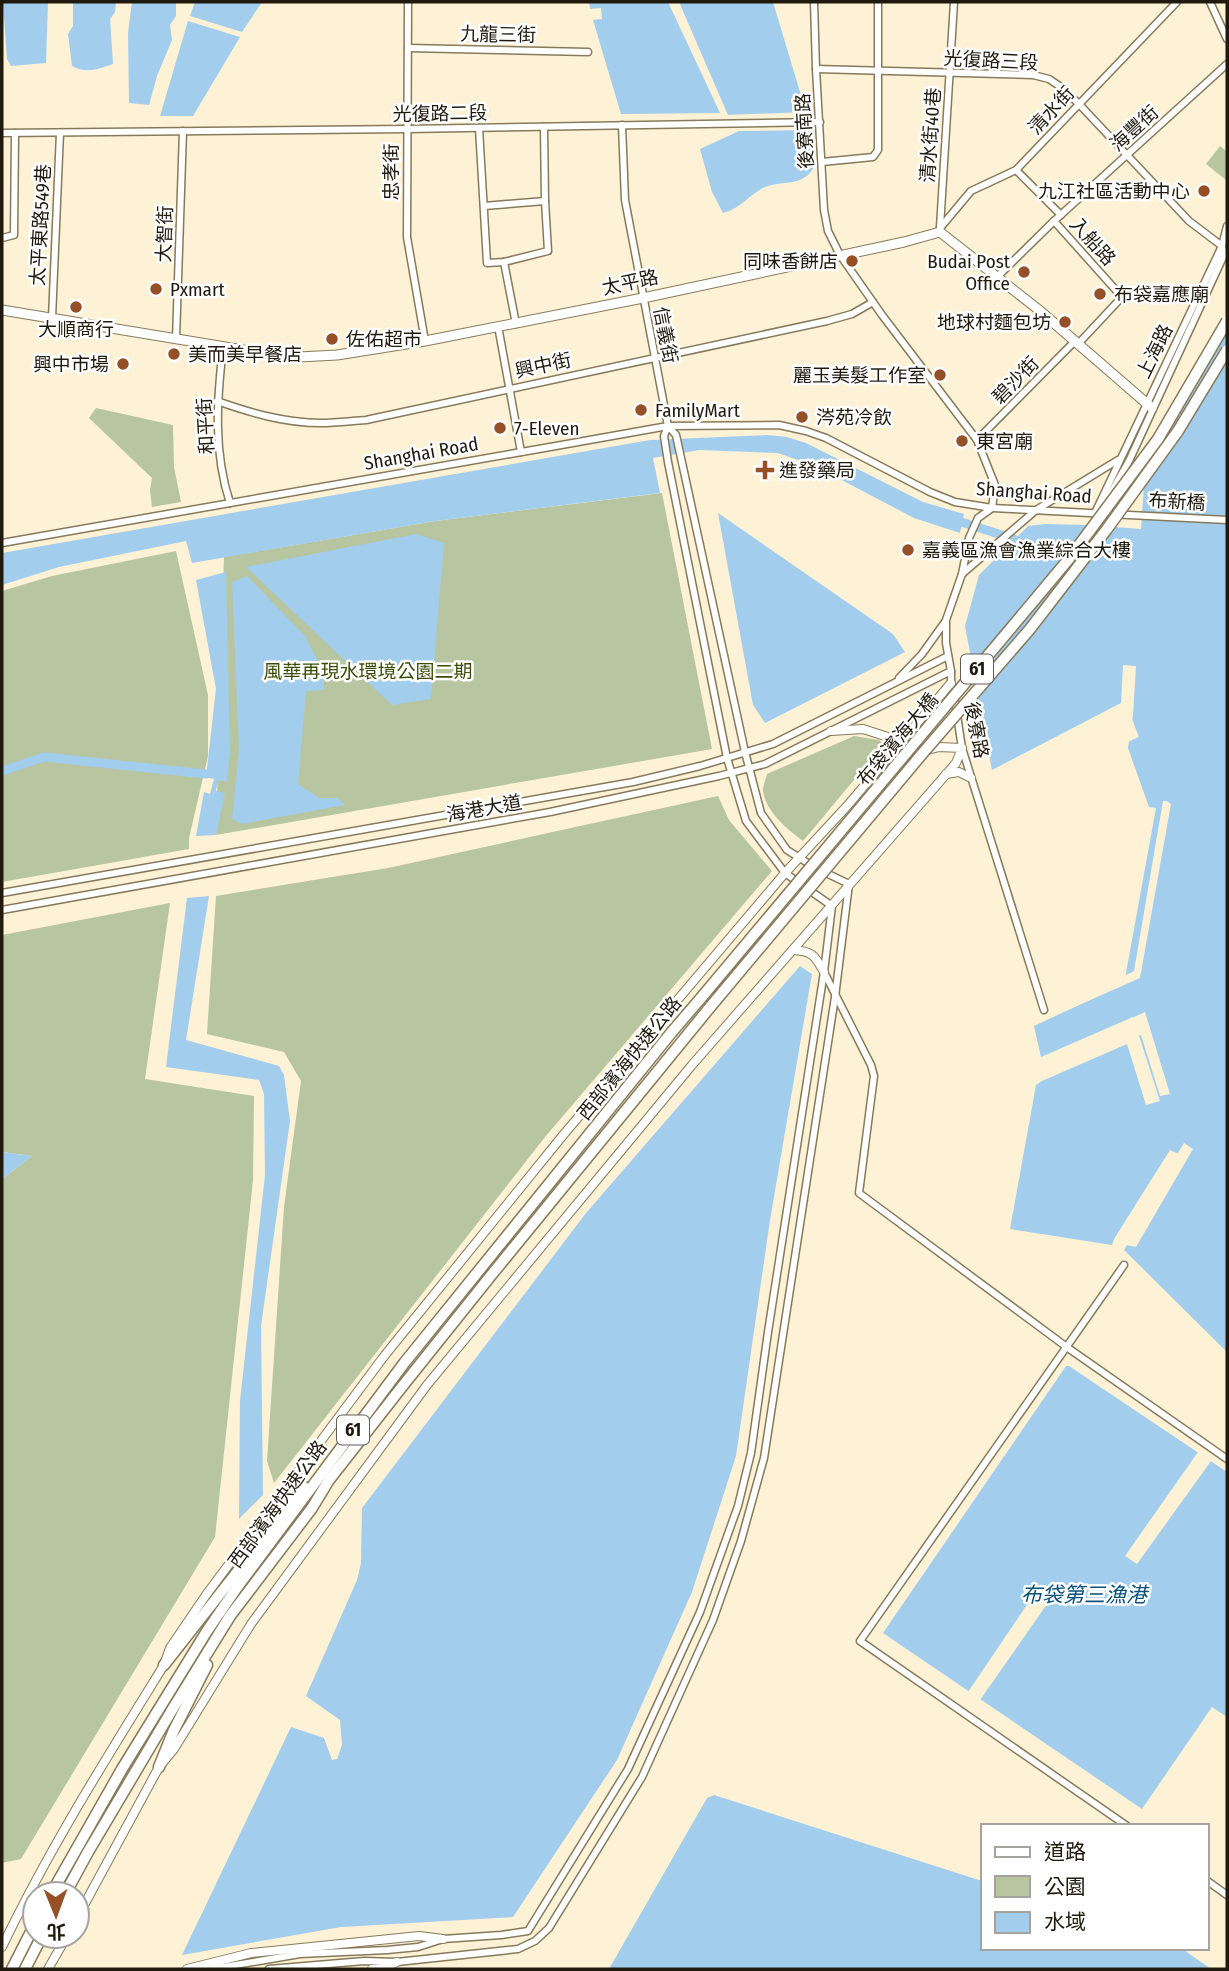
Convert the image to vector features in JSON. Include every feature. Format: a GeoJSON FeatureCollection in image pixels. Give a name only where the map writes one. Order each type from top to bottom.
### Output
{"type":"FeatureCollection","features":[{"type":"Feature","properties":{"kind":"highway","name":"布袋濱海大橋"},"geometry":{"type":"LineString","coordinates":[[701,998],[1068,560],[1157,439],[1227,321]]}},
{"type":"Feature","properties":{"kind":"highway","name":"布袋濱海大橋"},"geometry":{"type":"LineString","coordinates":[[711,1006],[1030,629],[1178,431],[1227,350]]}},
{"type":"Feature","properties":{"kind":"highway","name":"西部濱海快速公路"},"geometry":{"type":"LineString","coordinates":[[59,1880],[122,1769],[207,1631],[343,1443],[430,1331],[701,998]]}},
{"type":"Feature","properties":{"kind":"highway","name":"西部濱海快速公路"},"geometry":{"type":"LineString","coordinates":[[73,1880],[230,1616],[409,1377],[711,1006]]}},
{"type":"Feature","properties":{"kind":"highway"},"geometry":{"type":"LineString","coordinates":[[164,1665],[283,1512],[343,1443]]}},
{"type":"Feature","properties":{"kind":"highway"},"geometry":{"type":"LineString","coordinates":[[159,1767],[174,1730],[215,1650],[312,1508]]}},
{"type":"Feature","properties":{"kind":"highway"},"geometry":{"type":"LineString","coordinates":[[12,1969],[22,1950]]}},
{"type":"Feature","properties":{"kind":"highway"},"geometry":{"type":"LineString","coordinates":[[25,1969],[35,1950]]}},
{"type":"Feature","properties":{"kind":"main road","name":"太平路"},"geometry":{"type":"LineString","coordinates":[[2,310],[299,357],[337,355],[516,324],[904,242],[940,232],[1149,405]]}},
{"type":"Feature","properties":{"kind":"street","name":"忠孝街"},"geometry":{"type":"LineString","coordinates":[[408,2],[407,237],[425,341]]}},
{"type":"Feature","properties":{"kind":"street","name":"後寮南路"},"geometry":{"type":"LineString","coordinates":[[814,2],[824,210],[828,231],[840,254]]}},
{"type":"Feature","properties":{"kind":"street"},"geometry":{"type":"LineString","coordinates":[[822,162],[873,157],[878,150],[878,2]]}},
{"type":"Feature","properties":{"kind":"street","name":"清水街40巷"},"geometry":{"type":"LineString","coordinates":[[940,228],[954,2]]}},
{"type":"Feature","properties":{"kind":"street","name":"清水街"},"geometry":{"type":"LineString","coordinates":[[940,228],[971,191],[1017,170],[1177,2]]}},
{"type":"Feature","properties":{"kind":"street"},"geometry":{"type":"LineString","coordinates":[[1210,2],[1227,39]]}},
{"type":"Feature","properties":{"kind":"street","name":"九龍三街"},"geometry":{"type":"LineString","coordinates":[[408,47],[588,52]]}},
{"type":"Feature","properties":{"kind":"street","name":"海豐街"},"geometry":{"type":"LineString","coordinates":[[1061,215],[1227,64]]}},
{"type":"Feature","properties":{"kind":"street","name":"光復路三段"},"geometry":{"type":"LineString","coordinates":[[816,69],[1033,75],[1049,79],[1079,103],[1189,221],[1222,246]]}},
{"type":"Feature","properties":{"kind":"street","name":"光復路二段"},"geometry":{"type":"LineString","coordinates":[[2,133],[820,122]]}},
{"type":"Feature","properties":{"kind":"street","name":"信義街"},"geometry":{"type":"LineString","coordinates":[[622,125],[625,200],[668,426]]}},
{"type":"Feature","properties":{"kind":"street"},"geometry":{"type":"LineString","coordinates":[[480,128],[487,263],[504,262],[548,251],[544,127]]}},
{"type":"Feature","properties":{"kind":"street","name":"大智街"},"geometry":{"type":"LineString","coordinates":[[176,339],[183,131]]}},
{"type":"Feature","properties":{"kind":"street"},"geometry":{"type":"LineString","coordinates":[[2,238],[14,235],[15,133]]}},
{"type":"Feature","properties":{"kind":"street","name":"太平東路549巷"},"geometry":{"type":"LineString","coordinates":[[52,318],[60,133]]}},
{"type":"Feature","properties":{"kind":"street"},"geometry":{"type":"LineString","coordinates":[[1017,170],[1061,215]]}},
{"type":"Feature","properties":{"kind":"street"},"geometry":{"type":"LineString","coordinates":[[484,206],[545,201]]}},
{"type":"Feature","properties":{"kind":"street","name":"入船路"},"geometry":{"type":"LineString","coordinates":[[996,277],[1061,215]]}},
{"type":"Feature","properties":{"kind":"street","name":"入船路"},"geometry":{"type":"LineString","coordinates":[[1054,221],[1122,297],[1077,343]]}},
{"type":"Feature","properties":{"kind":"street","name":"上海路"},"geometry":{"type":"LineString","coordinates":[[1095,513],[1104,504],[1119,479],[1149,405],[1222,246],[1227,226]]}},
{"type":"Feature","properties":{"kind":"street"},"geometry":{"type":"LineString","coordinates":[[840,254],[978,440],[995,485],[992,508]]}},
{"type":"Feature","properties":{"kind":"street"},"geometry":{"type":"LineString","coordinates":[[504,262],[516,324]]}},
{"type":"Feature","properties":{"kind":"street","name":"興中街"},"geometry":{"type":"LineString","coordinates":[[217,401],[288,421],[321,423],[366,420],[842,317],[873,302]]}},
{"type":"Feature","properties":{"kind":"street"},"geometry":{"type":"LineString","coordinates":[[498,326],[521,452]]}},
{"type":"Feature","properties":{"kind":"street","name":"碧沙街"},"geometry":{"type":"LineString","coordinates":[[978,440],[1077,343]]}},
{"type":"Feature","properties":{"kind":"street","name":"和平街"},"geometry":{"type":"LineString","coordinates":[[223,346],[217,425],[230,503]]}},
{"type":"Feature","properties":{"kind":"street","name":"上海路"},"geometry":{"type":"LineString","coordinates":[[1095,513],[1149,405]]}},
{"type":"Feature","properties":{"kind":"street","name":"Shanghai Road"},"geometry":{"type":"LineString","coordinates":[[2,543],[668,426],[779,425],[806,430],[827,438],[930,492],[956,502],[992,508],[1125,514]]}},
{"type":"Feature","properties":{"kind":"street"},"geometry":{"type":"LineString","coordinates":[[832,906],[785,873],[746,821],[727,758],[667,457],[664,436],[668,426],[676,435],[745,752],[761,813],[787,850],[799,859],[849,884]]}},
{"type":"Feature","properties":{"kind":"street"},"geometry":{"type":"LineString","coordinates":[[962,574],[1037,510],[1120,459]]}},
{"type":"Feature","properties":{"kind":"street","name":"後寮路"},"geometry":{"type":"LineString","coordinates":[[992,508],[978,518],[969,538],[962,574],[946,620],[948,656],[962,748],[1044,1010]]}},
{"type":"Feature","properties":{"kind":"street","name":"布新橋"},"geometry":{"type":"LineString","coordinates":[[1125,514],[1227,520]]}},
{"type":"Feature","properties":{"kind":"street"},"geometry":{"type":"LineString","coordinates":[[895,683],[922,654],[946,620]]}},
{"type":"Feature","properties":{"kind":"street","name":"海港大道"},"geometry":{"type":"LineString","coordinates":[[2,892],[633,782],[700,766],[773,744],[948,656]]}},
{"type":"Feature","properties":{"kind":"street","name":"海港大道"},"geometry":{"type":"LineString","coordinates":[[2,909],[550,812],[732,773],[765,764],[951,671]]}},
{"type":"Feature","properties":{"kind":"street"},"geometry":{"type":"LineString","coordinates":[[2,1947],[19,1910],[63,1831],[164,1665],[170,1648],[385,1354],[564,1134],[785,873],[951,683]]}},
{"type":"Feature","properties":{"kind":"street"},"geometry":{"type":"LineString","coordinates":[[831,731],[863,729],[888,737],[896,748]]}},
{"type":"Feature","properties":{"kind":"street"},"geometry":{"type":"LineString","coordinates":[[91,1892],[159,1767],[174,1749],[251,1624],[427,1385],[692,1065],[956,763],[962,748],[939,747],[896,758],[880,766]]}},
{"type":"Feature","properties":{"kind":"street"},"geometry":{"type":"LineString","coordinates":[[946,774],[959,772],[971,778]]}},
{"type":"Feature","properties":{"kind":"street"},"geometry":{"type":"LineString","coordinates":[[269,1969],[364,1961],[397,1962],[518,1949],[536,1941],[549,1928],[642,1777],[713,1620],[741,1541],[764,1458],[835,997],[849,884]]}},
{"type":"Feature","properties":{"kind":"street"},"geometry":{"type":"LineString","coordinates":[[187,1969],[251,1953],[419,1936],[443,1939],[528,1931],[628,1769],[700,1612],[738,1506],[751,1454],[832,906]]}},
{"type":"Feature","properties":{"kind":"street"},"geometry":{"type":"LineString","coordinates":[[793,950],[805,951],[815,956],[871,1065],[874,1076],[859,1193],[1068,1348],[1227,1459]]}},
{"type":"Feature","properties":{"kind":"street"},"geometry":{"type":"LineString","coordinates":[[1124,1265],[860,1641],[1124,1824]]}},
{"type":"Feature","properties":{"kind":"street"},"geometry":{"type":"LineString","coordinates":[[1208,1881],[1227,1895]]}},
{"type":"Feature","properties":{"kind":"street"},"geometry":{"type":"LineString","coordinates":[[212,1969],[300,1954],[418,1947],[443,1939]]}},
{"type":"Feature","properties":{"kind":"street"},"geometry":{"type":"LineString","coordinates":[[50,1967],[59,1950]]}},
{"type":"Feature","properties":{"kind":"street"},"geometry":{"type":"LineString","coordinates":[[372,1969],[397,1962]]}},
{"type":"Feature","properties":{"kind":"green space"},"geometry":{"type":"Polygon","coordinates":[[[1220,146],[1227,152],[1227,181],[1206,164],[1220,146]]]}},
{"type":"Feature","properties":{"kind":"green space"},"geometry":{"type":"Polygon","coordinates":[[[96,408],[173,425],[174,467],[181,502],[152,507],[152,478],[89,418],[96,408]]]}},
{"type":"Feature","properties":{"kind":"green space","name":"風華再現水環境公園二期"},"geometry":{"type":"Polygon","coordinates":[[[662,493],[712,749],[216,835],[224,557],[435,521],[662,493]]]}},
{"type":"Feature","properties":{"kind":"green space"},"geometry":{"type":"Polygon","coordinates":[[[176,551],[208,695],[208,756],[189,838],[189,849],[2,882],[2,591],[52,576],[176,551]]]}},
{"type":"Feature","properties":{"kind":"green space"},"geometry":{"type":"Polygon","coordinates":[[[854,736],[879,740],[884,744],[803,841],[785,826],[768,806],[763,791],[767,774],[854,736]]]}},
{"type":"Feature","properties":{"kind":"green space"},"geometry":{"type":"Polygon","coordinates":[[[718,796],[729,820],[772,871],[545,1137],[274,1483],[267,1461],[284,1207],[301,1081],[284,1052],[207,1034],[216,896],[388,868],[718,796]]]}},
{"type":"Feature","properties":{"kind":"green space"},"geometry":{"type":"Polygon","coordinates":[[[170,903],[145,1079],[254,1096],[253,1180],[215,1537],[21,1859],[2,1863],[2,1179],[32,1156],[2,1152],[2,935],[170,903]]]}},
{"type":"Feature","properties":{"kind":"water"},"geometry":{"type":"Polygon","coordinates":[[[3,2],[48,2],[46,63],[11,66],[7,59],[3,2]]]}},
{"type":"Feature","properties":{"kind":"water"},"geometry":{"type":"Polygon","coordinates":[[[73,2],[116,2],[115,12],[110,19],[113,64],[88,70],[72,66],[68,34],[73,26],[73,2]]]}},
{"type":"Feature","properties":{"kind":"water"},"geometry":{"type":"Polygon","coordinates":[[[132,2],[182,2],[176,3],[176,16],[170,25],[172,40],[157,76],[149,105],[129,103],[128,33],[132,2]]]}},
{"type":"Feature","properties":{"kind":"water"},"geometry":{"type":"Polygon","coordinates":[[[195,2],[262,2],[242,32],[190,16],[195,2]]]}},
{"type":"Feature","properties":{"kind":"water"},"geometry":{"type":"Polygon","coordinates":[[[589,2],[668,2],[720,113],[621,114],[593,20],[602,19],[601,8],[590,9],[589,2]]]}},
{"type":"Feature","properties":{"kind":"water"},"geometry":{"type":"Polygon","coordinates":[[[679,2],[773,2],[806,112],[728,115],[679,2]]]}},
{"type":"Feature","properties":{"kind":"water"},"geometry":{"type":"Polygon","coordinates":[[[188,21],[240,37],[193,116],[160,116],[188,21]]]}},
{"type":"Feature","properties":{"kind":"water"},"geometry":{"type":"Polygon","coordinates":[[[809,130],[815,165],[810,173],[798,181],[761,189],[739,206],[723,213],[712,192],[700,149],[739,131],[809,130]]]}},
{"type":"Feature","properties":{"kind":"water"},"geometry":{"type":"Polygon","coordinates":[[[1227,313],[1227,1352],[1124,1250],[1179,1154],[1170,1150],[1112,1245],[1010,1229],[1036,1085],[1127,1044],[1146,1105],[1160,1101],[1133,1017],[1041,1057],[1034,1026],[1124,984],[1156,808],[1149,807],[1128,748],[1136,666],[1123,665],[1121,703],[992,770],[965,626],[979,575],[1028,526],[1089,525],[1141,529],[1145,472],[1227,313]]]}},
{"type":"Feature","properties":{"kind":"water"},"geometry":{"type":"Polygon","coordinates":[[[767,435],[806,443],[923,502],[964,514],[960,533],[914,518],[815,466],[778,453],[699,450],[653,458],[660,493],[435,521],[192,563],[186,541],[59,567],[2,585],[2,553],[650,440],[767,435]]]}},
{"type":"Feature","properties":{"kind":"water"},"geometry":{"type":"Polygon","coordinates":[[[718,513],[893,634],[905,652],[765,723],[753,705],[718,513]]]}},
{"type":"Feature","properties":{"kind":"water"},"geometry":{"type":"Polygon","coordinates":[[[416,534],[444,543],[431,699],[392,705],[246,567],[416,534]]]}},
{"type":"Feature","properties":{"kind":"water"},"geometry":{"type":"Polygon","coordinates":[[[226,572],[230,753],[227,781],[218,781],[216,791],[225,793],[216,835],[196,836],[204,792],[210,794],[214,779],[206,777],[216,689],[196,580],[226,572]]]}},
{"type":"Feature","properties":{"kind":"water"},"geometry":{"type":"Polygon","coordinates":[[[247,576],[305,636],[324,673],[324,690],[306,691],[298,784],[319,798],[337,798],[345,805],[242,824],[232,819],[239,749],[232,582],[247,576]]]}},
{"type":"Feature","properties":{"kind":"water"},"geometry":{"type":"Polygon","coordinates":[[[209,896],[186,1040],[279,1066],[284,1075],[290,1121],[261,1326],[263,1495],[239,1519],[240,1401],[265,1175],[264,1094],[259,1080],[166,1067],[187,898],[209,896]]]}},
{"type":"Feature","properties":{"kind":"water"},"geometry":{"type":"Polygon","coordinates":[[[800,966],[812,974],[770,1220],[736,1456],[692,1592],[617,1760],[513,1917],[341,1927],[182,1955],[291,1727],[324,1738],[332,1760],[337,1759],[342,1745],[340,1720],[306,1696],[357,1580],[361,1563],[362,1508],[586,1213],[800,966]]]}},
{"type":"Feature","properties":{"kind":"water"},"geometry":{"type":"Polygon","coordinates":[[[2,1152],[32,1156],[2,1179],[2,1152]]]}},
{"type":"Feature","properties":{"kind":"water","name":"布袋第三漁港"},"geometry":{"type":"Polygon","coordinates":[[[1066,1366],[1227,1472],[1227,1717],[1212,1707],[1142,1809],[883,1633],[1066,1366]]]}},
{"type":"Feature","properties":{"kind":"water"},"geometry":{"type":"Polygon","coordinates":[[[714,1795],[981,1881],[981,1950],[1184,1950],[1211,1969],[609,1969],[707,1798],[714,1795]]]}},
{"type":"Feature","properties":{"kind":"pier"},"geometry":{"type":"Polygon","coordinates":[[[1125,666],[1135,667],[1130,714],[1139,737],[1125,743],[1132,669],[1126,668],[1124,706],[1051,744],[1124,705],[1125,666]]]}},
{"type":"Feature","properties":{"kind":"pier"},"geometry":{"type":"Polygon","coordinates":[[[1163,801],[1171,804],[1140,978],[1070,1009],[1069,1006],[1121,982],[1122,977],[1134,971],[1163,801]]]}},
{"type":"Feature","properties":{"kind":"pier"},"geometry":{"type":"Polygon","coordinates":[[[1145,1012],[1170,1094],[1160,1096],[1141,1035],[1136,1037],[1131,1021],[1058,1052],[1145,1012]]]}},
{"type":"Feature","properties":{"kind":"pier"},"geometry":{"type":"Polygon","coordinates":[[[1184,1143],[1193,1149],[1136,1247],[1126,1245],[1128,1236],[1184,1143]]]}},
{"type":"Feature","properties":{"kind":"pier"},"geometry":{"type":"Polygon","coordinates":[[[1198,1452],[1211,1461],[1137,1564],[1125,1556],[1198,1452]]]}},
{"type":"Feature","properties":{"kind":"pier"},"geometry":{"type":"Polygon","coordinates":[[[1039,1587],[1052,1597],[980,1700],[968,1692],[1039,1587]]]}},
{"type":"Feature","properties":{"kind":"waterway"},"geometry":{"type":"LineString","coordinates":[[952,519],[1014,539]]}},
{"type":"Feature","properties":{"kind":"waterway"},"geometry":{"type":"LineString","coordinates":[[2,771],[44,757],[206,774]]}},
{"type":"Feature","properties":{"kind":"place","name":"九江社區活動中心"},"geometry":{"type":"Point","coordinates":[1204,191]}},
{"type":"Feature","properties":{"kind":"place","name":"同味香餅店"},"geometry":{"type":"Point","coordinates":[852,261]}},
{"type":"Feature","properties":{"kind":"place","name":"Budai Post Office"},"geometry":{"type":"Point","coordinates":[1024,272]}},
{"type":"Feature","properties":{"kind":"place","name":"Pxmart"},"geometry":{"type":"Point","coordinates":[156,289]}},
{"type":"Feature","properties":{"kind":"place","name":"布袋嘉應廟"},"geometry":{"type":"Point","coordinates":[1100,294]}},
{"type":"Feature","properties":{"kind":"place","name":"大順商行"},"geometry":{"type":"Point","coordinates":[76,307]}},
{"type":"Feature","properties":{"kind":"place","name":"地球村麵包坊"},"geometry":{"type":"Point","coordinates":[1065,322]}},
{"type":"Feature","properties":{"kind":"place","name":"佐佑超市"},"geometry":{"type":"Point","coordinates":[332,339]}},
{"type":"Feature","properties":{"kind":"place","name":"美而美早餐店"},"geometry":{"type":"Point","coordinates":[174,354]}},
{"type":"Feature","properties":{"kind":"place","name":"興中市場"},"geometry":{"type":"Point","coordinates":[123,364]}},
{"type":"Feature","properties":{"kind":"place","name":"麗玉美髮工作室"},"geometry":{"type":"Point","coordinates":[940,375]}},
{"type":"Feature","properties":{"kind":"place","name":"FamilyMart"},"geometry":{"type":"Point","coordinates":[641,410]}},
{"type":"Feature","properties":{"kind":"place","name":"涔苑冷飲"},"geometry":{"type":"Point","coordinates":[802,417]}},
{"type":"Feature","properties":{"kind":"place","name":"7-Eleven"},"geometry":{"type":"Point","coordinates":[500,428]}},
{"type":"Feature","properties":{"kind":"place","name":"東宮廟"},"geometry":{"type":"Point","coordinates":[962,441]}},
{"type":"Feature","properties":{"kind":"place","name":"進發藥局"},"geometry":{"type":"Point","coordinates":[765,470]}},
{"type":"Feature","properties":{"kind":"place","name":"嘉義區漁會漁業綜合大樓"},"geometry":{"type":"Point","coordinates":[908,550]}}]}
